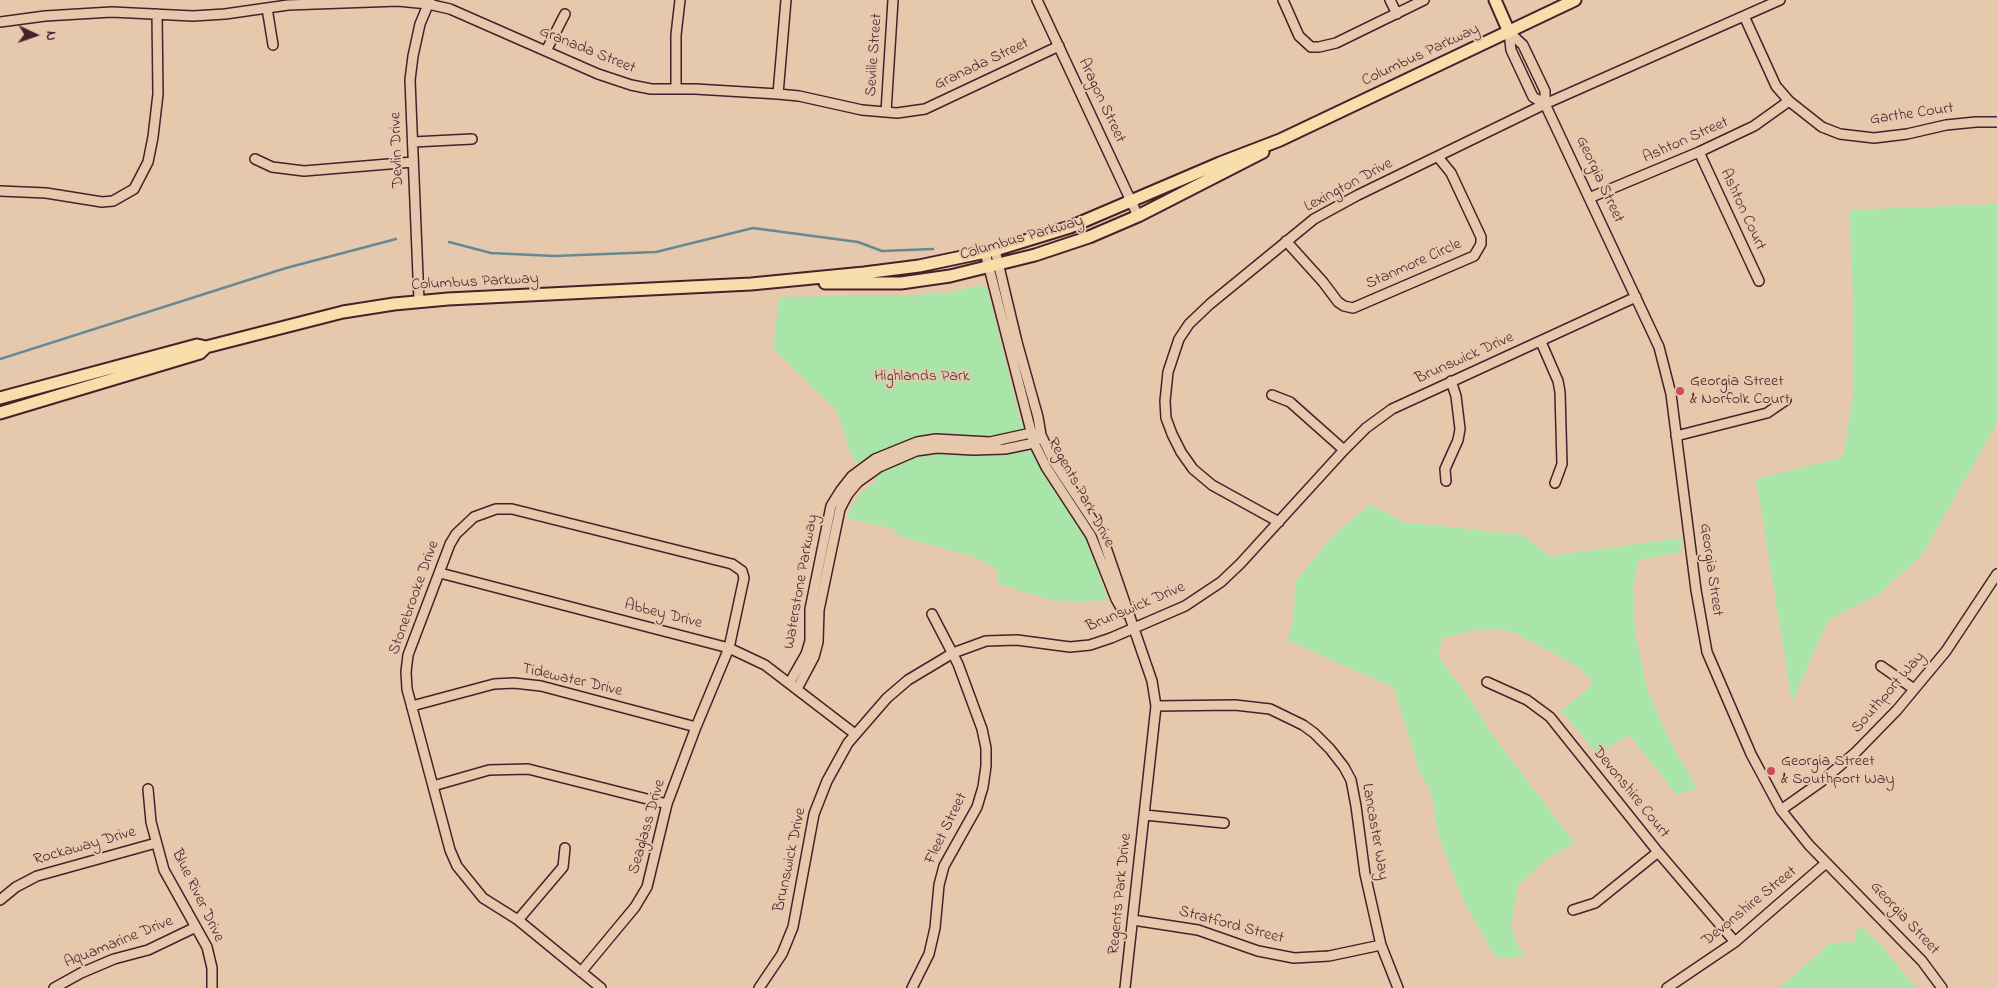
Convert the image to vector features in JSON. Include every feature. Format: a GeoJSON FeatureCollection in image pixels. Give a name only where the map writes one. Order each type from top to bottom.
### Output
{"type":"FeatureCollection","features":[{"type":"Feature","properties":{"kind":"main road","name":"Georgia Street"},"geometry":{"type":"LineString","coordinates":[[1494,0],[1509,32]]}},
{"type":"Feature","properties":{"kind":"main road","name":"Columbus Parkway"},"geometry":{"type":"LineString","coordinates":[[751,284],[920,266],[990,251],[1070,227],[1220,163],[1280,140],[1575,0]]}},
{"type":"Feature","properties":{"kind":"main road","name":"Columbus Parkway"},"geometry":{"type":"LineString","coordinates":[[0,398],[197,345],[206,346],[343,312],[419,301],[751,284],[901,283],[950,276],[1035,255],[1081,240],[1138,216],[1248,161],[1274,146],[1280,140]]}},
{"type":"Feature","properties":{"kind":"main road","name":"Columbus Parkway"},"geometry":{"type":"LineString","coordinates":[[0,413],[200,353],[206,346]]}},
{"type":"Feature","properties":{"kind":"street"},"geometry":{"type":"LineString","coordinates":[[676,89],[675,44],[680,0]]}},
{"type":"Feature","properties":{"kind":"street"},"geometry":{"type":"LineString","coordinates":[[778,94],[786,0]]}},
{"type":"Feature","properties":{"kind":"street","name":"Seville Street"},"geometry":{"type":"LineString","coordinates":[[886,112],[893,0]]}},
{"type":"Feature","properties":{"kind":"street","name":"Aragon Street"},"geometry":{"type":"LineString","coordinates":[[1037,0],[1138,216]]}},
{"type":"Feature","properties":{"kind":"street"},"geometry":{"type":"LineString","coordinates":[[1283,0],[1299,36],[1311,47],[1336,43],[1424,0]]}},
{"type":"Feature","properties":{"kind":"street"},"geometry":{"type":"LineString","coordinates":[[1390,0],[1396,14]]}},
{"type":"Feature","properties":{"kind":"street","name":"Lexington Drive"},"geometry":{"type":"LineString","coordinates":[[1279,522],[1219,489],[1193,469],[1181,452],[1172,434],[1166,418],[1165,401],[1168,372],[1179,338],[1189,324],[1210,304],[1314,219],[1358,195],[1438,158],[1545,104],[1780,0]]}},
{"type":"Feature","properties":{"kind":"street","name":"Granada Street"},"geometry":{"type":"LineString","coordinates":[[0,22],[45,16],[112,12],[193,16],[352,2],[429,2],[450,9],[598,74],[631,85],[651,88],[799,96],[862,110],[886,112],[911,112],[925,109],[1059,46]]}},
{"type":"Feature","properties":{"kind":"street","name":"Devlin Drive"},"geometry":{"type":"LineString","coordinates":[[419,301],[411,72],[420,24],[429,2]]}},
{"type":"Feature","properties":{"kind":"street"},"geometry":{"type":"LineString","coordinates":[[267,8],[273,45]]}},
{"type":"Feature","properties":{"kind":"street"},"geometry":{"type":"LineString","coordinates":[[0,191],[46,193],[102,202],[113,201],[134,189],[148,162],[153,137],[158,94],[157,14]]}},
{"type":"Feature","properties":{"kind":"street"},"geometry":{"type":"LineString","coordinates":[[546,51],[565,14]]}},
{"type":"Feature","properties":{"kind":"street","name":"Garthe Court"},"geometry":{"type":"LineString","coordinates":[[1744,16],[1776,86],[1788,101],[1822,127],[1840,134],[1874,138],[1907,134],[1946,125],[1997,122]]}},
{"type":"Feature","properties":{"kind":"street","name":"Georgia Street"},"geometry":{"type":"LineString","coordinates":[[1509,32],[1512,50],[1533,96],[1545,104]]}},
{"type":"Feature","properties":{"kind":"street","name":"Georgia Street"},"geometry":{"type":"LineString","coordinates":[[1509,32],[1523,45],[1545,91],[1545,104],[1659,347],[1666,369],[1696,590],[1707,652],[1751,754],[1781,810],[1826,863],[1922,962],[1942,988]]}},
{"type":"Feature","properties":{"kind":"street","name":"Ashton Street"},"geometry":{"type":"LineString","coordinates":[[1589,198],[1754,126],[1788,101]]}},
{"type":"Feature","properties":{"kind":"street"},"geometry":{"type":"LineString","coordinates":[[413,142],[472,139]]}},
{"type":"Feature","properties":{"kind":"street","name":"Ashton Court"},"geometry":{"type":"LineString","coordinates":[[1698,152],[1759,280]]}},
{"type":"Feature","properties":{"kind":"street","name":"Stanmore Circle"},"geometry":{"type":"LineString","coordinates":[[1286,241],[1324,282],[1338,302],[1353,308],[1474,256],[1481,244],[1481,237],[1450,173],[1438,158]]}},
{"type":"Feature","properties":{"kind":"street"},"geometry":{"type":"LineString","coordinates":[[255,159],[272,167],[304,171],[413,162]]}},
{"type":"Feature","properties":{"kind":"street","name":"Regents Park Drive"},"geometry":{"type":"LineString","coordinates":[[990,251],[1034,443],[1046,467],[1091,536],[1116,599],[1132,628]]}},
{"type":"Feature","properties":{"kind":"street","name":"Regents Park Drive"},"geometry":{"type":"LineString","coordinates":[[993,266],[1017,342],[1038,417],[1041,435],[1054,462],[1101,533],[1132,628],[1152,681],[1156,706],[1125,988]]}},
{"type":"Feature","properties":{"kind":"street","name":"Brunswick Drive"},"geometry":{"type":"LineString","coordinates":[[759,988],[782,954],[793,927],[814,814],[827,782],[848,743],[855,734],[887,698],[908,680],[953,653],[986,642],[1004,639],[1056,646],[1083,646],[1111,638],[1185,606],[1204,595],[1240,564],[1344,450],[1366,428],[1392,409],[1636,297]]}},
{"type":"Feature","properties":{"kind":"street"},"geometry":{"type":"LineString","coordinates":[[1541,342],[1558,380],[1560,392],[1562,464],[1555,483]]}},
{"type":"Feature","properties":{"kind":"street"},"geometry":{"type":"LineString","coordinates":[[1446,481],[1445,469],[1458,440],[1460,429],[1452,381]]}},
{"type":"Feature","properties":{"kind":"street"},"geometry":{"type":"LineString","coordinates":[[1272,395],[1290,402],[1344,450]]}},
{"type":"Feature","properties":{"kind":"street"},"geometry":{"type":"LineString","coordinates":[[1676,436],[1767,413],[1786,400]]}},
{"type":"Feature","properties":{"kind":"street","name":"Waterstone Parkway"},"geometry":{"type":"LineString","coordinates":[[790,682],[806,654],[810,641],[810,609],[832,506],[852,476],[875,459],[917,442],[936,439],[990,442],[1031,433],[1041,435]]}},
{"type":"Feature","properties":{"kind":"street"},"geometry":{"type":"LineString","coordinates":[[1034,443],[1041,435]]}},
{"type":"Feature","properties":{"kind":"street","name":"Waterstone Parkway"},"geometry":{"type":"LineString","coordinates":[[797,689],[814,657],[818,642],[819,610],[840,509],[848,494],[858,482],[879,467],[916,451],[937,448],[990,450],[1034,443]]}},
{"type":"Feature","properties":{"kind":"street","name":"Stonebrooke Drive"},"geometry":{"type":"LineString","coordinates":[[601,988],[518,920],[483,898],[457,866],[450,850],[407,689],[406,672],[408,656],[450,544],[464,525],[474,517],[484,512],[504,508],[732,564],[742,571],[744,578],[729,648]]}},
{"type":"Feature","properties":{"kind":"street","name":"Abbey Drive"},"geometry":{"type":"LineString","coordinates":[[440,573],[729,648],[765,665],[790,682],[855,734]]}},
{"type":"Feature","properties":{"kind":"street","name":"Southport Way"},"geometry":{"type":"LineString","coordinates":[[1781,810],[1822,781],[1856,752],[1914,690],[1946,651],[1997,574]]}},
{"type":"Feature","properties":{"kind":"street","name":"Fleet Street"},"geometry":{"type":"LineString","coordinates":[[912,988],[929,954],[935,928],[938,885],[944,866],[977,808],[984,780],[986,748],[982,729],[953,653],[932,614]]}},
{"type":"Feature","properties":{"kind":"street","name":"Seaglass Drive"},"geometry":{"type":"LineString","coordinates":[[581,972],[635,907],[647,886],[667,804],[696,726],[729,648]]}},
{"type":"Feature","properties":{"kind":"street"},"geometry":{"type":"LineString","coordinates":[[1881,666],[1914,690]]}},
{"type":"Feature","properties":{"kind":"street","name":"Devonshire Court"},"geometry":{"type":"LineString","coordinates":[[1487,682],[1527,700],[1550,717],[1658,852],[1735,942]]}},
{"type":"Feature","properties":{"kind":"street","name":"Tidewater Drive"},"geometry":{"type":"LineString","coordinates":[[412,706],[494,684],[514,683],[540,686],[696,726]]}},
{"type":"Feature","properties":{"kind":"street","name":"Lancaster Way"},"geometry":{"type":"LineString","coordinates":[[1156,706],[1235,705],[1270,709],[1303,725],[1330,749],[1351,780],[1365,874],[1380,945],[1398,988]]}},
{"type":"Feature","properties":{"kind":"street"},"geometry":{"type":"LineString","coordinates":[[433,786],[489,770],[528,769],[667,804]]}},
{"type":"Feature","properties":{"kind":"street","name":"Blue River Drive"},"geometry":{"type":"LineString","coordinates":[[148,789],[151,822],[164,870],[175,893],[207,947],[212,968],[212,988]]}},
{"type":"Feature","properties":{"kind":"street"},"geometry":{"type":"LineString","coordinates":[[1145,814],[1224,823]]}},
{"type":"Feature","properties":{"kind":"street","name":"Rockaway Drive"},"geometry":{"type":"LineString","coordinates":[[0,900],[16,887],[37,876],[156,843]]}},
{"type":"Feature","properties":{"kind":"street"},"geometry":{"type":"LineString","coordinates":[[518,920],[563,867],[565,848]]}},
{"type":"Feature","properties":{"kind":"street"},"geometry":{"type":"LineString","coordinates":[[1574,910],[1595,902],[1658,852]]}},
{"type":"Feature","properties":{"kind":"street","name":"Devonshire Street"},"geometry":{"type":"LineString","coordinates":[[1667,988],[1735,942],[1826,863]]}},
{"type":"Feature","properties":{"kind":"street","name":"Stratford Street"},"geometry":{"type":"LineString","coordinates":[[1133,920],[1198,930],[1258,951],[1294,958],[1329,956],[1380,945]]}},
{"type":"Feature","properties":{"kind":"street","name":"Aquamarine Drive"},"geometry":{"type":"LineString","coordinates":[[54,988],[81,973],[114,959],[148,950],[196,927]]}},
{"type":"Feature","properties":{"kind":"green space"},"geometry":{"type":"Polygon","coordinates":[[[1997,204],[1997,423],[1922,555],[1879,594],[1828,620],[1792,702],[1756,479],[1843,457],[1854,389],[1854,319],[1849,210],[1997,204]]]}},
{"type":"Feature","properties":{"kind":"green space","name":"Highlands Park"},"geometry":{"type":"Polygon","coordinates":[[[983,285],[988,290],[1020,418],[1034,456],[1088,542],[1108,600],[1069,602],[1048,599],[1020,591],[996,582],[999,571],[974,557],[899,536],[894,529],[847,518],[852,505],[862,492],[877,480],[852,458],[837,411],[773,348],[779,297],[912,295],[945,293],[983,285]]]}},
{"type":"Feature","properties":{"kind":"green space"},"geometry":{"type":"Polygon","coordinates":[[[1370,504],[1403,522],[1523,535],[1550,556],[1681,538],[1682,552],[1638,560],[1633,590],[1635,632],[1648,692],[1669,739],[1697,788],[1677,795],[1629,735],[1597,754],[1561,711],[1593,684],[1580,668],[1511,631],[1481,629],[1443,638],[1438,654],[1444,664],[1470,699],[1491,733],[1575,843],[1548,858],[1518,885],[1511,926],[1519,949],[1527,956],[1496,958],[1464,903],[1438,834],[1431,791],[1421,775],[1393,687],[1287,640],[1294,617],[1295,582],[1330,539],[1370,504]]]}},
{"type":"Feature","properties":{"kind":"green space"},"geometry":{"type":"Polygon","coordinates":[[[1861,927],[1881,945],[1916,988],[1780,988],[1830,943],[1855,942],[1855,932],[1861,927]]]}},
{"type":"Feature","properties":{"kind":"waterway"},"geometry":{"type":"LineString","coordinates":[[449,242],[491,253],[554,256],[656,252],[753,228],[858,242],[882,251],[933,249]]}},
{"type":"Feature","properties":{"kind":"waterway"},"geometry":{"type":"LineString","coordinates":[[0,359],[286,268],[396,239]]}},
{"type":"Feature","properties":{"kind":"place","name":"Georgia Street & Norfolk Court"},"geometry":{"type":"Point","coordinates":[1680,391]}},
{"type":"Feature","properties":{"kind":"place","name":"Georgia Street & Southport Way"},"geometry":{"type":"Point","coordinates":[1771,771]}}]}
